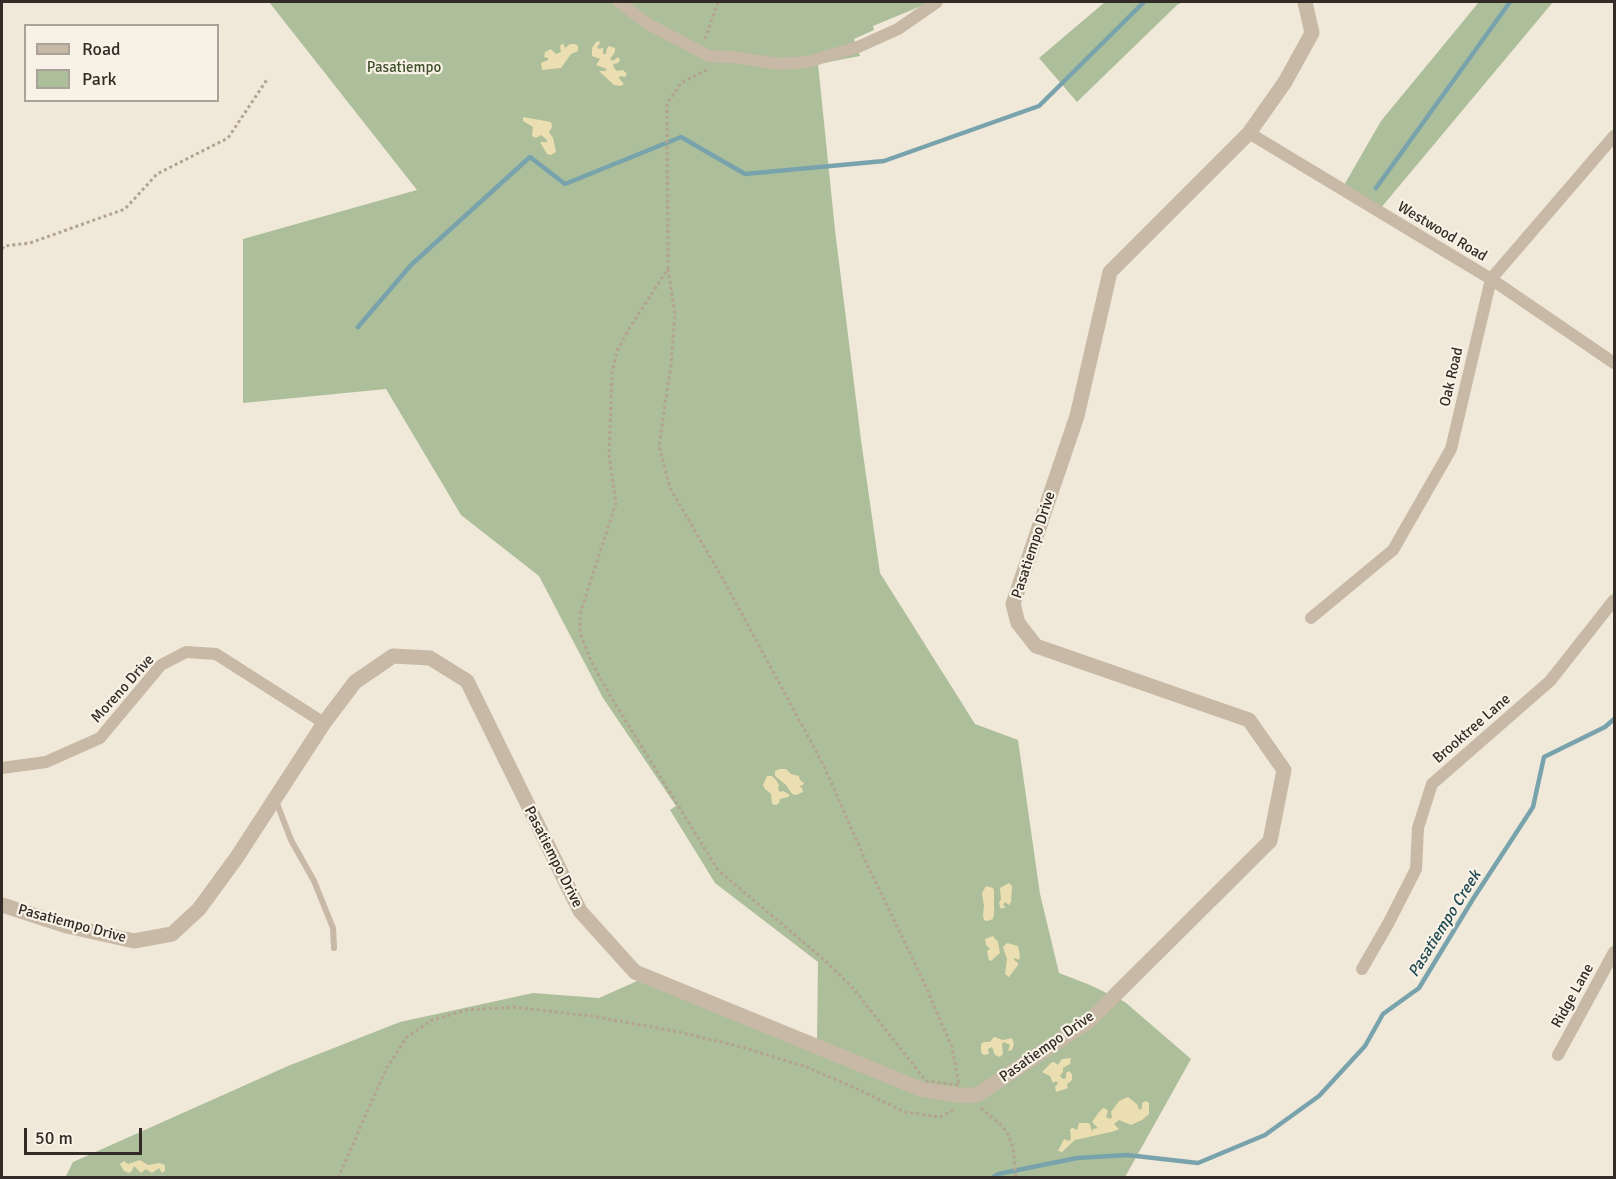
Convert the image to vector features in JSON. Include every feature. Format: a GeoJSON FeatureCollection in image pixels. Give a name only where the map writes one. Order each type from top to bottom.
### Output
{"type":"FeatureCollection","features":[{"type":"Feature","properties":{"kind":"street"},"geometry":{"type":"LineString","coordinates":[[619,2],[648,24],[709,56],[780,64],[807,62],[858,47],[898,29],[937,2]]}},
{"type":"Feature","properties":{"kind":"street","name":"Pasatiempo Drive"},"geometry":{"type":"LineString","coordinates":[[2,905],[67,926],[134,941],[172,934],[198,909],[237,856],[324,723],[355,682],[393,656],[430,658],[467,681],[580,911],[635,972],[923,1090],[959,1090],[977,1095],[1089,1021],[1270,841],[1284,770],[1249,720],[1036,646],[1018,624],[1013,604],[1077,416],[1110,272],[1249,133],[1285,82],[1312,33],[1305,2]]}},
{"type":"Feature","properties":{"kind":"street","name":"Westwood Road"},"geometry":{"type":"LineString","coordinates":[[1249,133],[1491,279],[1614,363]]}},
{"type":"Feature","properties":{"kind":"street","name":"Oak Road"},"geometry":{"type":"LineString","coordinates":[[1311,618],[1393,550],[1451,449],[1491,279],[1614,136]]}},
{"type":"Feature","properties":{"kind":"street","name":"Brooktree Lane"},"geometry":{"type":"LineString","coordinates":[[1362,969],[1416,869],[1418,828],[1432,784],[1550,681],[1614,600]]}},
{"type":"Feature","properties":{"kind":"street","name":"Moreno Drive"},"geometry":{"type":"LineString","coordinates":[[2,768],[46,762],[100,738],[161,665],[186,652],[216,654],[324,723]]}},
{"type":"Feature","properties":{"kind":"street","name":"Ridge Lane"},"geometry":{"type":"LineString","coordinates":[[1558,1055],[1614,952]]}},
{"type":"Feature","properties":{"kind":"lane"},"geometry":{"type":"LineString","coordinates":[[275,798],[291,840],[314,881],[333,928],[334,948]]}},
{"type":"Feature","properties":{"kind":"path"},"geometry":{"type":"LineString","coordinates":[[2,249],[4,246],[30,243],[125,209],[157,174],[228,138],[268,78]]}},
{"type":"Feature","properties":{"kind":"path"},"geometry":{"type":"LineString","coordinates":[[338,1178],[386,1069],[407,1037],[432,1020],[467,1010],[524,1008],[591,1016],[685,1034],[738,1046],[804,1066],[905,1112],[940,1117],[951,1112],[956,1105],[959,1090],[952,1047],[824,766],[723,579],[670,488],[660,446],[675,314],[668,269],[667,104]]}},
{"type":"Feature","properties":{"kind":"path"},"geometry":{"type":"LineString","coordinates":[[668,269],[617,351],[612,373],[609,455],[616,503],[580,614],[580,633],[591,661],[611,697],[718,870],[821,957],[853,988],[926,1081],[959,1090]]}},
{"type":"Feature","properties":{"kind":"path"},"geometry":{"type":"LineString","coordinates":[[982,1108],[1008,1134],[1013,1148],[1016,1178]]}},
{"type":"Feature","properties":{"kind":"green space","name":"Pasatiempo"},"geometry":{"type":"Polygon","coordinates":[[[269,2],[931,2],[873,26],[874,30],[854,39],[860,56],[818,64],[835,230],[880,573],[975,724],[1018,740],[1040,894],[1059,973],[1125,1002],[1191,1059],[1125,1177],[65,1178],[73,1162],[288,1066],[400,1022],[533,993],[599,998],[653,974],[817,1043],[818,962],[715,883],[670,810],[676,806],[603,698],[539,576],[461,515],[386,389],[243,403],[243,239],[417,190],[269,2]]]}},
{"type":"Feature","properties":{"kind":"green space"},"geometry":{"type":"Polygon","coordinates":[[[1105,2],[1183,2],[1177,5],[1077,102],[1039,58],[1105,2]]]}},
{"type":"Feature","properties":{"kind":"green space"},"geometry":{"type":"Polygon","coordinates":[[[1479,2],[1553,2],[1380,209],[1343,187],[1381,121],[1479,2]]]}},
{"type":"Feature","properties":{"kind":"sand"},"geometry":{"type":"Polygon","coordinates":[[[599,41],[597,47],[603,48],[603,54],[606,54],[609,46],[615,48],[610,59],[613,61],[618,57],[620,60],[613,64],[617,71],[623,70],[627,74],[619,78],[624,84],[614,85],[599,71],[607,69],[596,65],[600,59],[592,56],[592,48],[599,41]]]}},
{"type":"Feature","properties":{"kind":"sand"},"geometry":{"type":"Polygon","coordinates":[[[563,43],[565,48],[570,44],[575,44],[578,46],[578,51],[571,54],[561,68],[542,70],[541,63],[548,60],[544,57],[545,52],[551,49],[556,54],[561,52],[560,46],[563,43]]]}},
{"type":"Feature","properties":{"kind":"sand"},"geometry":{"type":"Polygon","coordinates":[[[523,117],[551,122],[552,127],[549,132],[556,152],[551,155],[547,154],[540,142],[547,142],[547,140],[541,135],[536,138],[532,136],[533,127],[523,121],[523,117]]]}},
{"type":"Feature","properties":{"kind":"sand"},"geometry":{"type":"Polygon","coordinates":[[[786,769],[791,774],[799,776],[804,783],[799,786],[803,792],[792,794],[786,785],[775,776],[775,771],[786,769]]]}},
{"type":"Feature","properties":{"kind":"sand"},"geometry":{"type":"Polygon","coordinates":[[[767,776],[772,776],[776,780],[780,792],[783,791],[790,795],[780,799],[776,805],[772,804],[771,794],[763,785],[767,776]]]}},
{"type":"Feature","properties":{"kind":"sand"},"geometry":{"type":"Polygon","coordinates":[[[1009,883],[1012,886],[1011,902],[1009,905],[1005,902],[1003,905],[1006,907],[1001,909],[1000,888],[1009,883]]]}},
{"type":"Feature","properties":{"kind":"sand"},"geometry":{"type":"Polygon","coordinates":[[[986,886],[993,888],[994,891],[993,919],[987,921],[984,920],[983,915],[982,893],[986,886]]]}},
{"type":"Feature","properties":{"kind":"sand"},"geometry":{"type":"Polygon","coordinates":[[[993,936],[998,942],[1000,953],[991,961],[987,951],[990,949],[985,939],[993,936]]]}},
{"type":"Feature","properties":{"kind":"sand"},"geometry":{"type":"Polygon","coordinates":[[[1007,943],[1018,946],[1020,956],[1019,960],[1014,958],[1018,965],[1009,977],[1005,974],[1007,959],[1003,947],[1007,943]]]}},
{"type":"Feature","properties":{"kind":"sand"},"geometry":{"type":"Polygon","coordinates":[[[994,1037],[1003,1040],[1012,1038],[1014,1044],[1012,1050],[1008,1051],[1010,1045],[1004,1042],[1002,1044],[1003,1054],[1000,1057],[995,1055],[992,1047],[988,1049],[989,1054],[983,1055],[981,1044],[990,1042],[994,1037]]]}},
{"type":"Feature","properties":{"kind":"sand"},"geometry":{"type":"Polygon","coordinates":[[[1071,1058],[1070,1064],[1063,1068],[1060,1076],[1063,1079],[1066,1078],[1066,1073],[1069,1071],[1072,1074],[1072,1080],[1067,1084],[1068,1088],[1056,1092],[1055,1087],[1058,1083],[1056,1081],[1053,1083],[1050,1076],[1042,1072],[1051,1063],[1058,1065],[1062,1059],[1071,1058]]]}},
{"type":"Feature","properties":{"kind":"sand"},"geometry":{"type":"Polygon","coordinates":[[[1128,1097],[1137,1104],[1139,1110],[1142,1108],[1142,1103],[1146,1101],[1149,1103],[1149,1114],[1131,1125],[1119,1120],[1114,1124],[1119,1129],[1075,1140],[1062,1152],[1058,1151],[1064,1139],[1069,1141],[1071,1139],[1070,1129],[1077,1130],[1079,1123],[1088,1123],[1092,1132],[1093,1129],[1098,1128],[1092,1122],[1103,1108],[1108,1111],[1106,1117],[1110,1119],[1111,1112],[1119,1101],[1128,1097]]]}},
{"type":"Feature","properties":{"kind":"sand"},"geometry":{"type":"Polygon","coordinates":[[[140,1160],[148,1165],[160,1163],[165,1165],[165,1171],[162,1173],[159,1168],[152,1173],[146,1169],[141,1173],[134,1166],[129,1173],[124,1171],[120,1164],[124,1161],[128,1164],[140,1160]]]}},
{"type":"Feature","properties":{"kind":"waterway"},"geometry":{"type":"LineString","coordinates":[[358,327],[411,265],[530,157],[565,184],[681,137],[745,174],[884,161],[1039,106],[1144,2]]}},
{"type":"Feature","properties":{"kind":"waterway"},"geometry":{"type":"LineString","coordinates":[[1376,188],[1510,2]]}},
{"type":"Feature","properties":{"kind":"waterway","name":"Pasatiempo Creek"},"geometry":{"type":"LineString","coordinates":[[992,1178],[998,1174],[1077,1158],[1127,1155],[1198,1163],[1265,1135],[1319,1096],[1365,1046],[1383,1014],[1419,988],[1533,807],[1544,757],[1605,727],[1614,719]]}}]}
